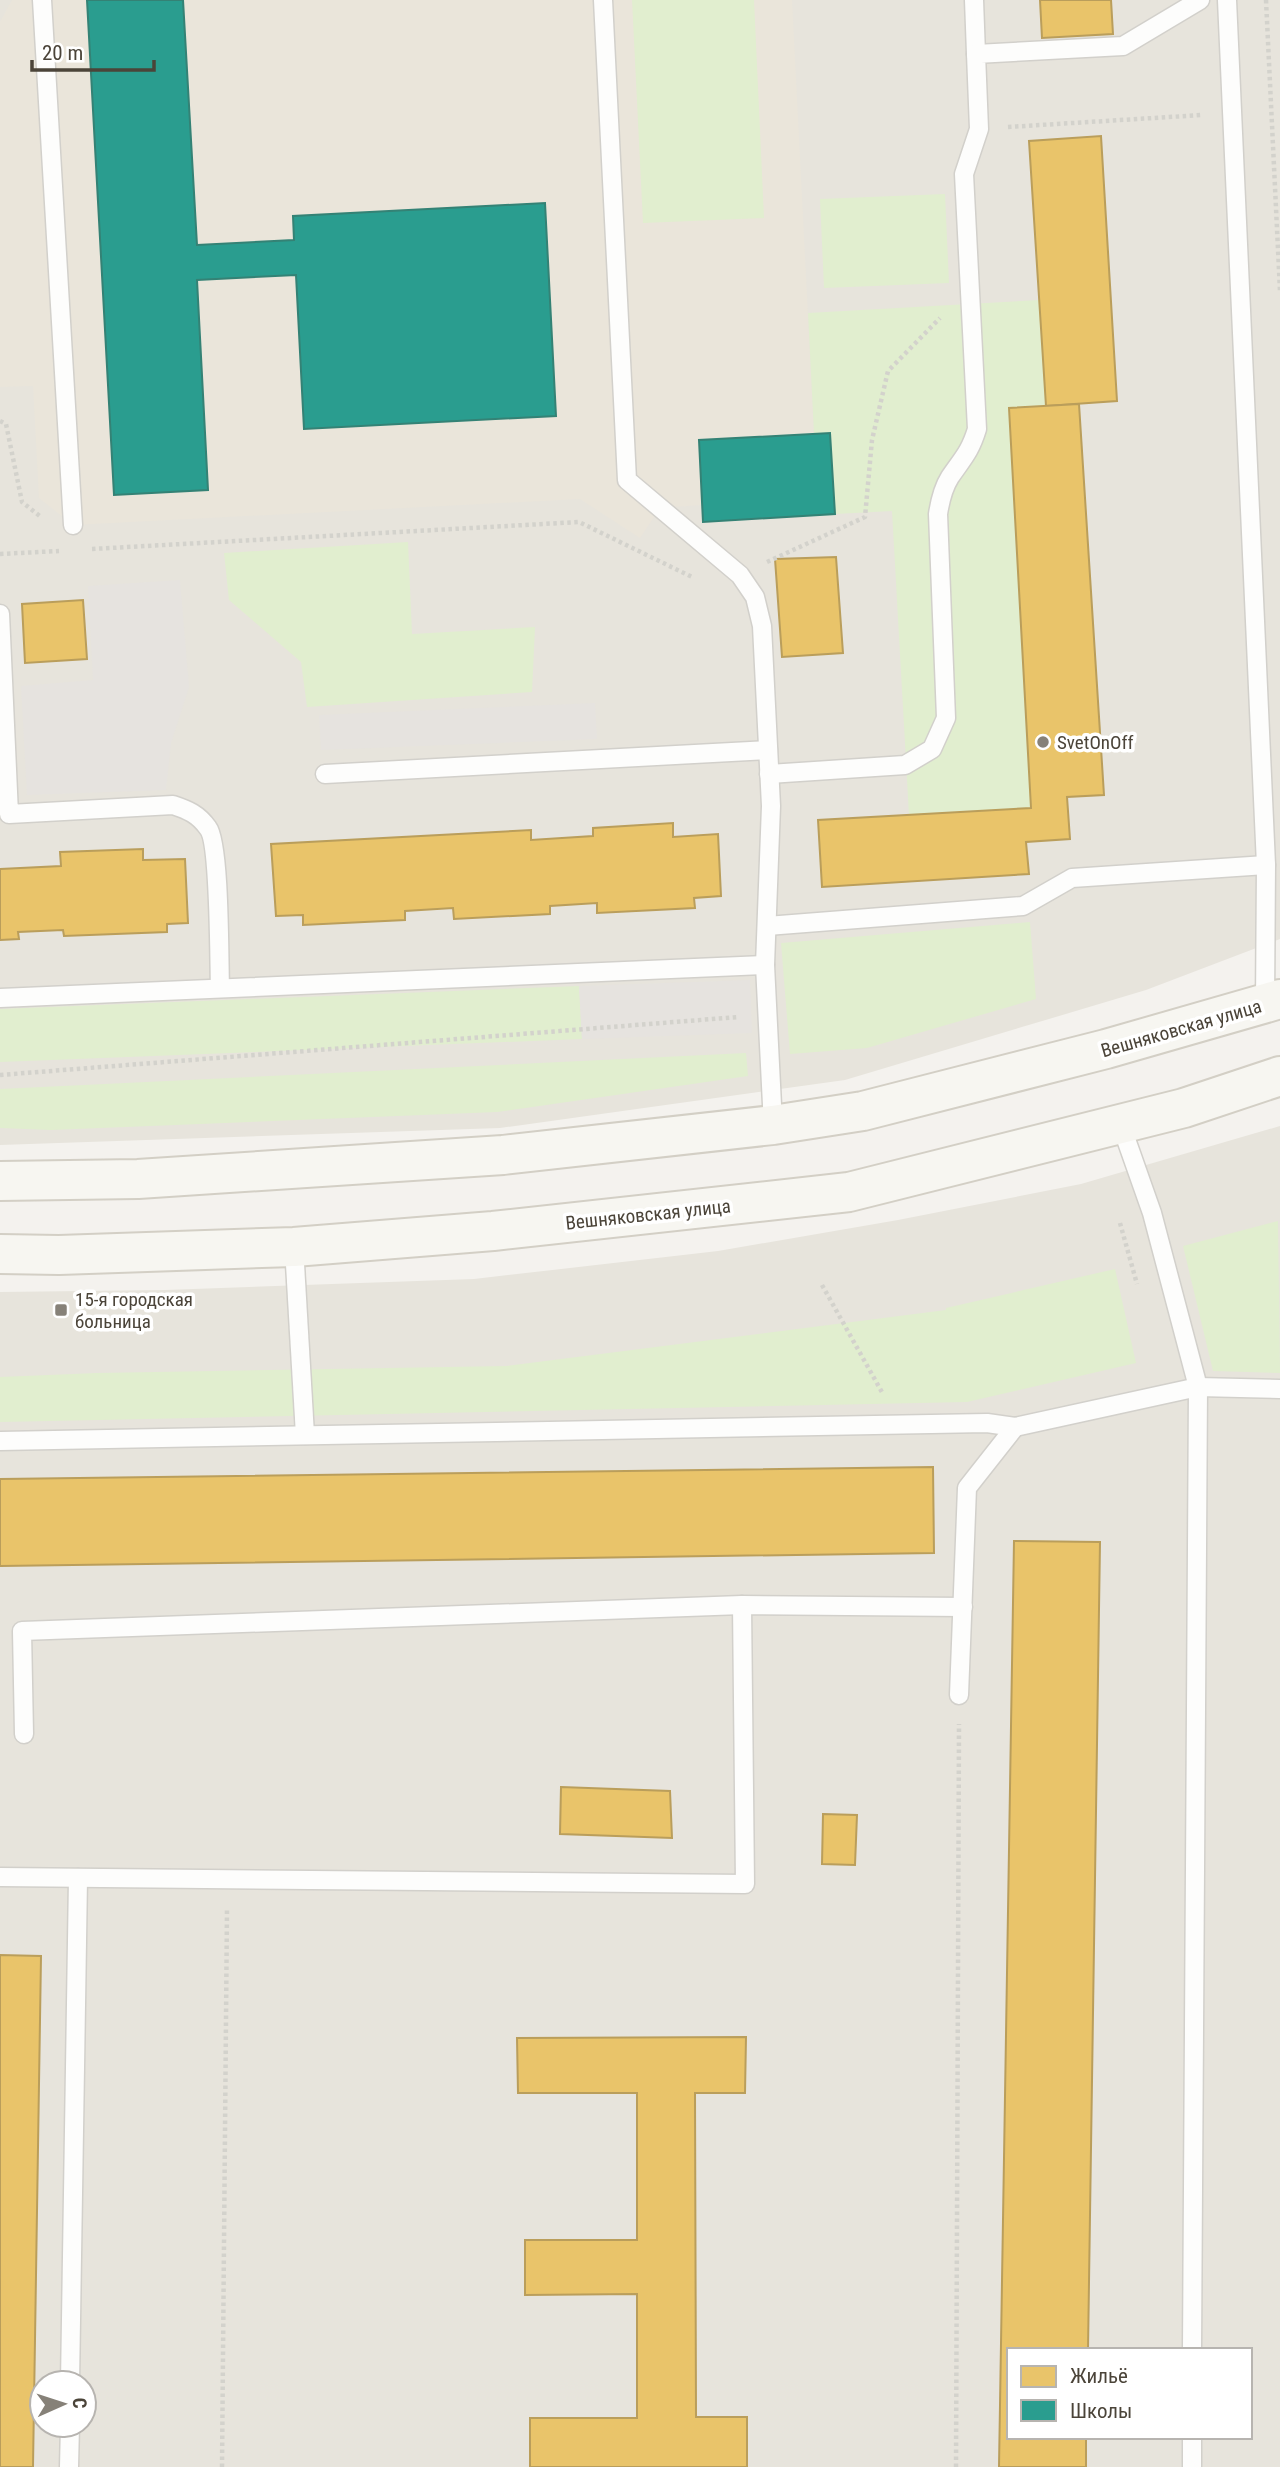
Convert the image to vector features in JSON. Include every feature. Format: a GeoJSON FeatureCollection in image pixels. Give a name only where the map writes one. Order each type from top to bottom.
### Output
{"type":"FeatureCollection","features":[{"type":"Feature","properties":{"kind":"main road","name":"Вешняковская улица"},"geometry":{"type":"LineString","coordinates":[[0,1181],[138,1179],[503,1156],[773,1125],[863,1111],[1107,1049],[1272,1001]]}},
{"type":"Feature","properties":{"kind":"main road","name":"Вешняковская улица"},"geometry":{"type":"LineString","coordinates":[[0,1254],[59,1255],[294,1247],[493,1231],[849,1192],[1121,1125],[1184,1108],[1280,1076]]}},
{"type":"Feature","properties":{"kind":"lane"},"geometry":{"type":"LineString","coordinates":[[43,0],[73,525]]}},
{"type":"Feature","properties":{"kind":"lane"},"geometry":{"type":"LineString","coordinates":[[603,0],[627,480],[740,575],[755,597],[762,626],[771,806],[765,965],[773,1125]]}},
{"type":"Feature","properties":{"kind":"lane"},"geometry":{"type":"LineString","coordinates":[[769,774],[905,765],[932,750],[946,718],[937,514],[941,495],[971,448],[977,429],[964,174],[979,129],[974,0]]}},
{"type":"Feature","properties":{"kind":"lane"},"geometry":{"type":"LineString","coordinates":[[976,54],[1123,46],[1200,0]]}},
{"type":"Feature","properties":{"kind":"lane"},"geometry":{"type":"LineString","coordinates":[[1227,0],[1272,1001]]}},
{"type":"Feature","properties":{"kind":"lane"},"geometry":{"type":"LineString","coordinates":[[0,614],[9,814],[173,805],[194,812],[211,830],[216,873],[220,988]]}},
{"type":"Feature","properties":{"kind":"lane"},"geometry":{"type":"LineString","coordinates":[[324,774],[768,750]]}},
{"type":"Feature","properties":{"kind":"lane"},"geometry":{"type":"LineString","coordinates":[[766,926],[1023,906],[1072,878],[1265,865]]}},
{"type":"Feature","properties":{"kind":"lane"},"geometry":{"type":"LineString","coordinates":[[0,998],[765,965]]}},
{"type":"Feature","properties":{"kind":"lane"},"geometry":{"type":"LineString","coordinates":[[1121,1125],[1152,1213],[1198,1387],[1192,2348]]}},
{"type":"Feature","properties":{"kind":"lane"},"geometry":{"type":"LineString","coordinates":[[294,1247],[305,1435]]}},
{"type":"Feature","properties":{"kind":"lane"},"geometry":{"type":"LineString","coordinates":[[0,1441],[900,1424],[986,1423],[1015,1427],[1198,1387],[1280,1389]]}},
{"type":"Feature","properties":{"kind":"lane"},"geometry":{"type":"LineString","coordinates":[[959,1695],[967,1488],[1015,1427]]}},
{"type":"Feature","properties":{"kind":"lane"},"geometry":{"type":"LineString","coordinates":[[24,1734],[22,1631],[742,1605],[963,1607]]}},
{"type":"Feature","properties":{"kind":"lane"},"geometry":{"type":"LineString","coordinates":[[0,1877],[745,1884],[742,1605]]}},
{"type":"Feature","properties":{"kind":"lane"},"geometry":{"type":"LineString","coordinates":[[70,2369],[78,1878]]}},
{"type":"Feature","properties":{"kind":"lane"},"geometry":{"type":"LineString","coordinates":[[69,2467],[70,2439]]}},
{"type":"Feature","properties":{"kind":"lane"},"geometry":{"type":"LineString","coordinates":[[1192,2439],[1192,2467]]}},
{"type":"Feature","properties":{"kind":"path"},"geometry":{"type":"LineString","coordinates":[[1266,0],[1280,291]]}},
{"type":"Feature","properties":{"kind":"path"},"geometry":{"type":"LineString","coordinates":[[979,129],[1232,113]]}},
{"type":"Feature","properties":{"kind":"path"},"geometry":{"type":"LineString","coordinates":[[79,550],[579,522],[711,587],[865,517],[872,440],[888,371],[970,288]]}},
{"type":"Feature","properties":{"kind":"path"},"geometry":{"type":"LineString","coordinates":[[0,421],[6,425],[22,502],[43,519]]}},
{"type":"Feature","properties":{"kind":"path"},"geometry":{"type":"LineString","coordinates":[[0,554],[66,550]]}},
{"type":"Feature","properties":{"kind":"path"},"geometry":{"type":"LineString","coordinates":[[0,1075],[767,1014]]}},
{"type":"Feature","properties":{"kind":"path"},"geometry":{"type":"LineString","coordinates":[[822,1285],[900,1424]]}},
{"type":"Feature","properties":{"kind":"path"},"geometry":{"type":"LineString","coordinates":[[956,2467],[959,1695]]}},
{"type":"Feature","properties":{"kind":"path"},"geometry":{"type":"LineString","coordinates":[[222,2467],[227,1879]]}},
{"type":"Feature","properties":{"kind":"shaded area"},"geometry":{"type":"Polygon","coordinates":[[[0,0],[1280,0],[1280,939],[1146,990],[845,1080],[500,1128],[0,1145],[0,0]]]}},
{"type":"Feature","properties":{"kind":"shaded area"},"geometry":{"type":"Polygon","coordinates":[[[12,0],[792,0],[814,434],[699,440],[702,505],[660,508],[640,538],[580,499],[73,525],[39,498],[33,386],[0,387],[0,22],[12,0]]]}},
{"type":"Feature","properties":{"kind":"shaded area"},"geometry":{"type":"Polygon","coordinates":[[[180,580],[189,687],[171,743],[166,790],[27,795],[21,686],[93,680],[88,586],[180,580]]]}},
{"type":"Feature","properties":{"kind":"shaded area"},"geometry":{"type":"Polygon","coordinates":[[[595,703],[597,739],[321,750],[319,715],[595,703]]]}},
{"type":"Feature","properties":{"kind":"shaded area"},"geometry":{"type":"Polygon","coordinates":[[[750,980],[752,1033],[582,1039],[579,986],[750,980]]]}},
{"type":"Feature","properties":{"kind":"shaded area"},"geometry":{"type":"Polygon","coordinates":[[[1280,1126],[1280,2467],[0,2467],[0,1292],[165,1290],[474,1279],[718,1251],[898,1220],[1081,1184],[1280,1126]]]}},
{"type":"Feature","properties":{"kind":"green space"},"geometry":{"type":"Polygon","coordinates":[[[632,0],[754,0],[764,218],[643,223],[632,0]]]}},
{"type":"Feature","properties":{"kind":"green space"},"geometry":{"type":"Polygon","coordinates":[[[945,194],[949,283],[824,288],[820,199],[945,194]]]}},
{"type":"Feature","properties":{"kind":"green space"},"geometry":{"type":"Polygon","coordinates":[[[1040,300],[1046,406],[1009,408],[1031,808],[909,815],[892,511],[835,514],[830,433],[814,434],[808,313],[1040,300]]]}},
{"type":"Feature","properties":{"kind":"green space"},"geometry":{"type":"Polygon","coordinates":[[[408,542],[412,634],[535,627],[532,692],[307,707],[301,662],[229,600],[224,553],[408,542]]]}},
{"type":"Feature","properties":{"kind":"green space"},"geometry":{"type":"Polygon","coordinates":[[[1030,922],[1036,999],[867,1048],[790,1054],[781,943],[1030,922]]]}},
{"type":"Feature","properties":{"kind":"green space"},"geometry":{"type":"Polygon","coordinates":[[[579,986],[582,1039],[0,1062],[0,1009],[579,986]]]}},
{"type":"Feature","properties":{"kind":"green space"},"geometry":{"type":"Polygon","coordinates":[[[746,1053],[748,1076],[497,1112],[51,1130],[0,1128],[0,1089],[746,1053]]]}},
{"type":"Feature","properties":{"kind":"green space"},"geometry":{"type":"Polygon","coordinates":[[[1278,1221],[1280,1373],[1213,1371],[1183,1246],[1278,1221]]]}},
{"type":"Feature","properties":{"kind":"green space"},"geometry":{"type":"Polygon","coordinates":[[[1115,1269],[1136,1363],[967,1402],[0,1422],[0,1377],[507,1366],[946,1310],[1115,1269]]]}},
{"type":"Feature","properties":{"kind":"building: Жильё"},"geometry":{"type":"Polygon","coordinates":[[[1040,0],[1111,0],[1113,34],[1042,38],[1040,0]]]}},
{"type":"Feature","properties":{"kind":"building: Жильё"},"geometry":{"type":"Polygon","coordinates":[[[1101,136],[1117,401],[1046,406],[1029,141],[1101,136]]]}},
{"type":"Feature","properties":{"kind":"building: Жильё"},"geometry":{"type":"Polygon","coordinates":[[[1079,404],[1104,795],[1067,797],[1070,839],[1026,842],[1029,874],[822,887],[818,820],[1031,808],[1009,408],[1079,404]]]}},
{"type":"Feature","properties":{"kind":"building: Жильё"},"geometry":{"type":"Polygon","coordinates":[[[836,557],[843,653],[782,657],[775,559],[836,557]]]}},
{"type":"Feature","properties":{"kind":"building: Жильё"},"geometry":{"type":"Polygon","coordinates":[[[83,600],[87,659],[25,663],[22,604],[83,600]]]}},
{"type":"Feature","properties":{"kind":"building: Жильё"},"geometry":{"type":"Polygon","coordinates":[[[673,823],[673,837],[718,834],[721,896],[694,898],[695,908],[597,913],[597,903],[550,906],[550,914],[454,919],[453,908],[405,911],[405,920],[303,925],[303,915],[276,916],[271,844],[531,830],[531,840],[593,836],[593,828],[673,823]]]}},
{"type":"Feature","properties":{"kind":"building: Жильё"},"geometry":{"type":"Polygon","coordinates":[[[143,849],[143,860],[185,859],[188,923],[167,924],[167,932],[64,936],[63,930],[18,932],[19,939],[0,940],[0,869],[61,866],[60,852],[143,849]]]}},
{"type":"Feature","properties":{"kind":"building: Жильё"},"geometry":{"type":"Polygon","coordinates":[[[933,1467],[934,1553],[0,1566],[0,1479],[933,1467]]]}},
{"type":"Feature","properties":{"kind":"building: Жильё"},"geometry":{"type":"Polygon","coordinates":[[[1014,1541],[1100,1542],[1088,2348],[1007,2348],[1007,2439],[1086,2439],[1086,2467],[999,2467],[1014,1541]]]}},
{"type":"Feature","properties":{"kind":"building: Жильё"},"geometry":{"type":"Polygon","coordinates":[[[561,1787],[670,1791],[672,1838],[560,1834],[561,1787]]]}},
{"type":"Feature","properties":{"kind":"building: Жильё"},"geometry":{"type":"Polygon","coordinates":[[[823,1814],[857,1815],[855,1865],[822,1864],[823,1814]]]}},
{"type":"Feature","properties":{"kind":"building: Жильё"},"geometry":{"type":"Polygon","coordinates":[[[0,1955],[41,1956],[35,2369],[28,2369],[28,2439],[33,2439],[33,2467],[0,2467],[0,1955]]]}},
{"type":"Feature","properties":{"kind":"building: Жильё"},"geometry":{"type":"Polygon","coordinates":[[[746,2037],[745,2093],[695,2093],[696,2417],[747,2417],[747,2467],[530,2467],[530,2418],[637,2418],[637,2294],[525,2295],[525,2240],[637,2240],[637,2093],[518,2093],[517,2038],[746,2037]]]}},
{"type":"Feature","properties":{"kind":"building: Школы"},"geometry":{"type":"Polygon","coordinates":[[[87,0],[183,0],[197,245],[294,240],[293,216],[545,203],[556,416],[304,429],[296,275],[197,280],[208,490],[114,495],[87,0]]]}},
{"type":"Feature","properties":{"kind":"building: Школы"},"geometry":{"type":"Polygon","coordinates":[[[830,433],[835,514],[703,522],[699,440],[830,433]]]}},
{"type":"Feature","properties":{"kind":"place","name":"SvetOnOff"},"geometry":{"type":"Point","coordinates":[1043,742]}},
{"type":"Feature","properties":{"kind":"place","name":"15-я городская больница"},"geometry":{"type":"Point","coordinates":[61,1310]}}]}
